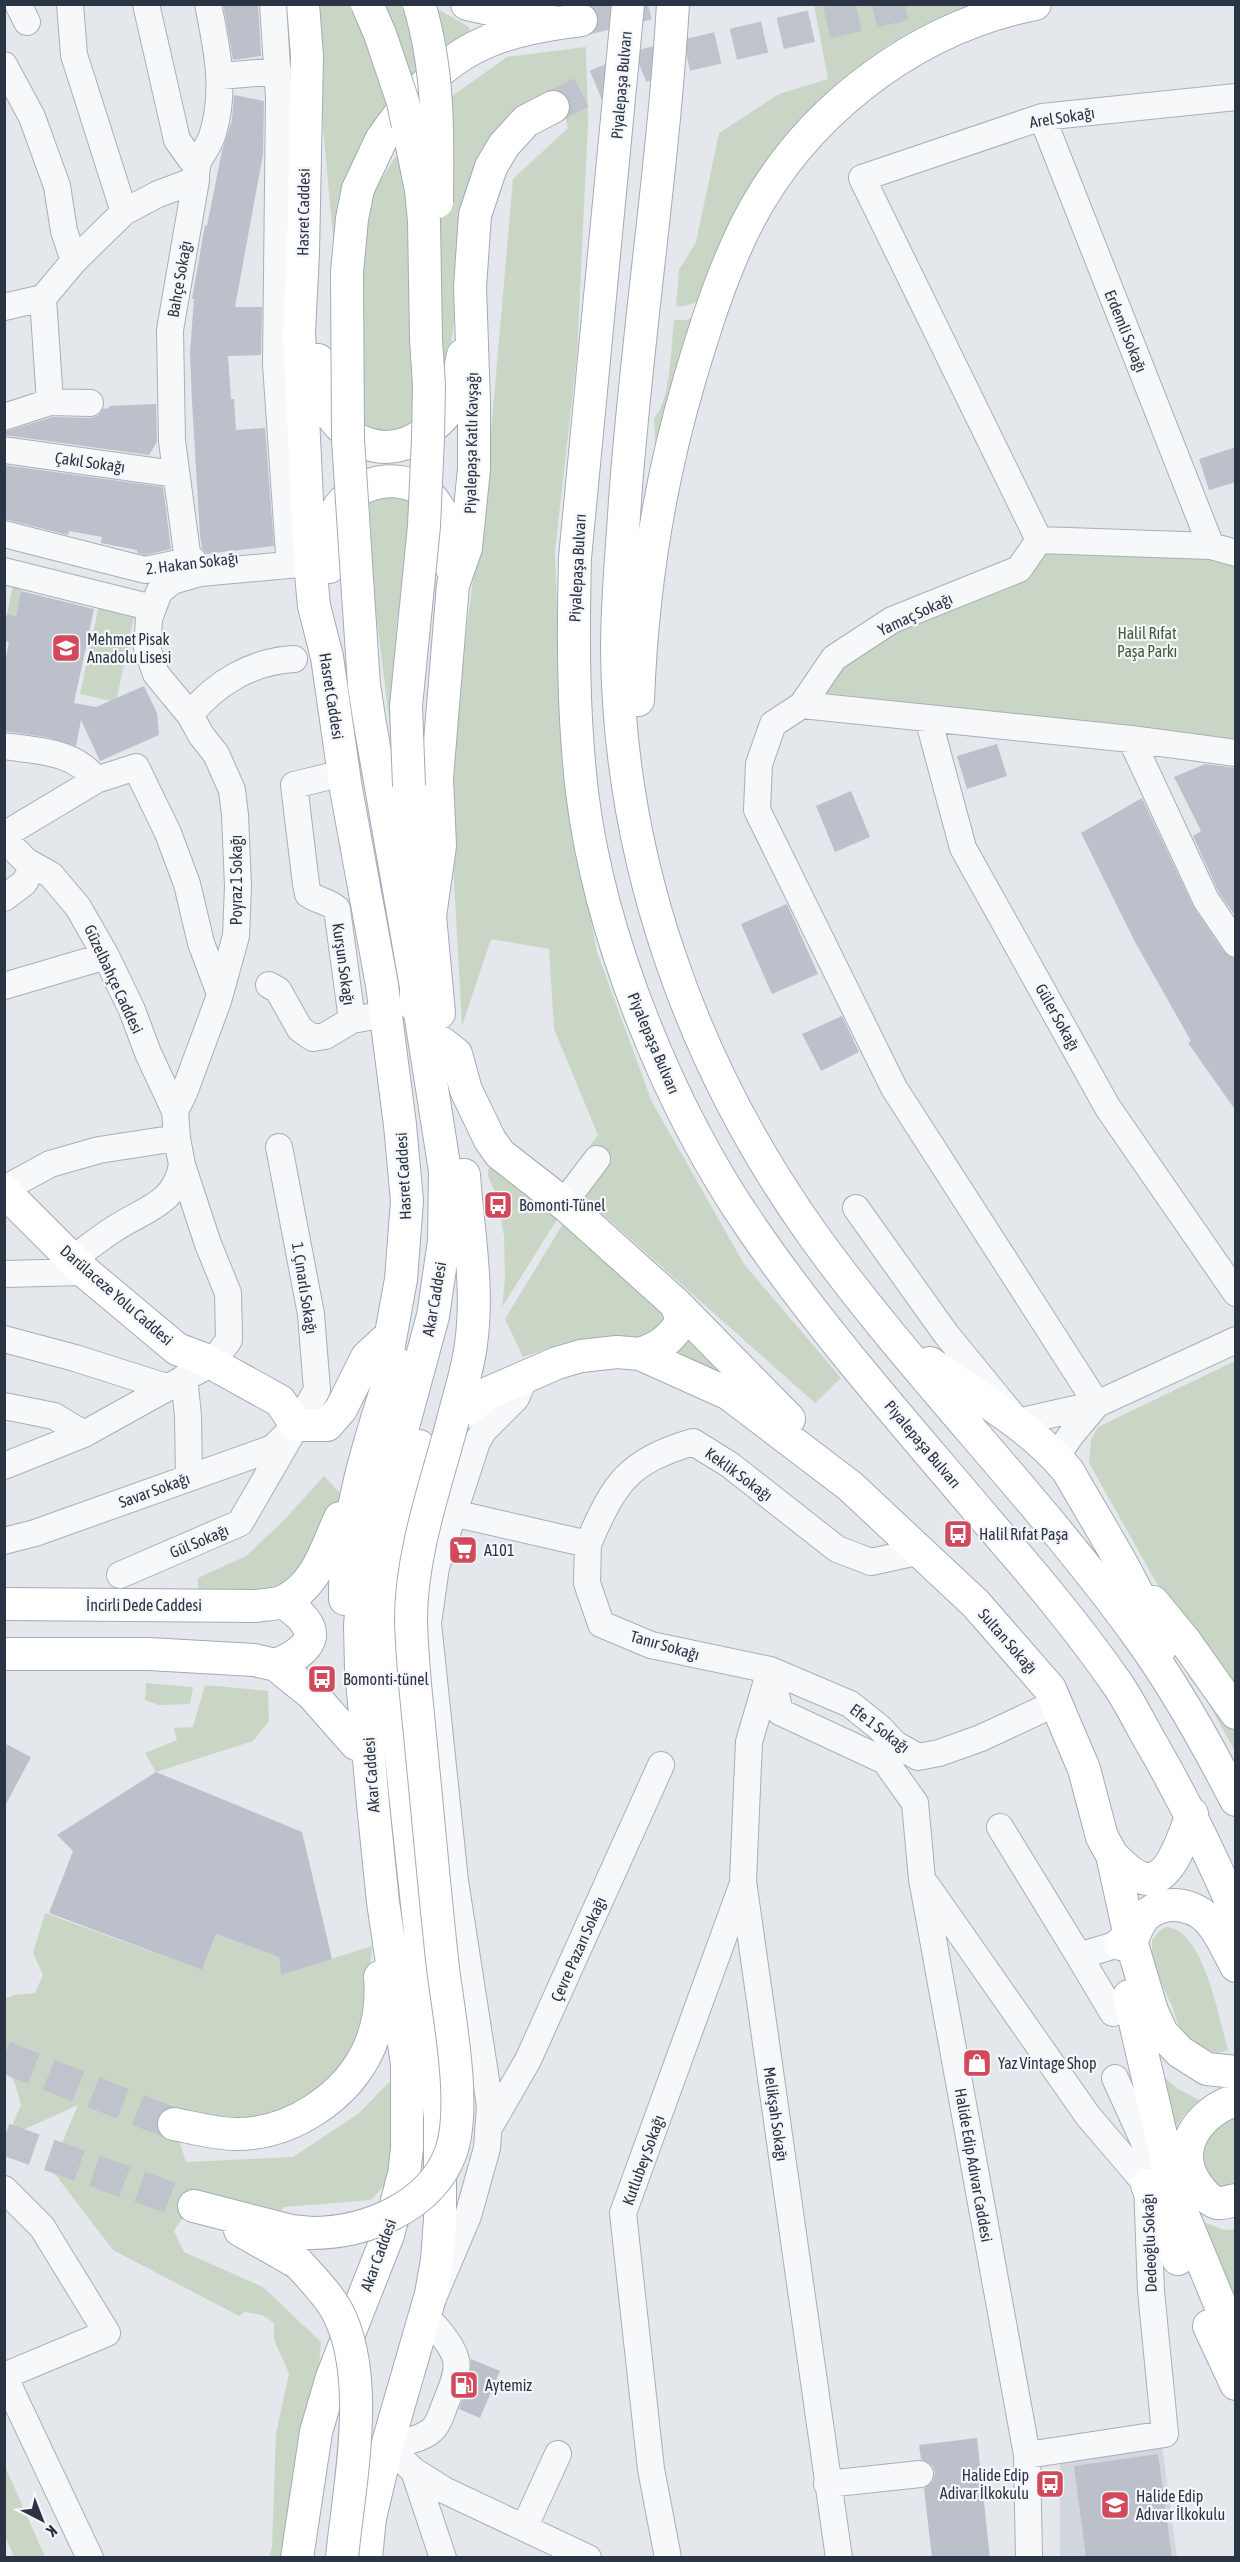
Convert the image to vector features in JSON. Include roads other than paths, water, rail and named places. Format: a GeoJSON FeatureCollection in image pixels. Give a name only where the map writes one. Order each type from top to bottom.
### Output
{"type":"FeatureCollection","features":[{"type":"Feature","properties":{"kind":"main road","name":"Hasret Caddesi"},"geometry":{"type":"LineString","coordinates":[[303,4],[307,56],[299,333],[299,558],[327,657],[344,773],[386,1014],[407,1201],[401,1279],[387,1356],[388,1382]]}},
{"type":"Feature","properties":{"kind":"main road"},"geometry":{"type":"LineString","coordinates":[[368,4],[403,102],[421,190],[429,385]]}},
{"type":"Feature","properties":{"kind":"main road"},"geometry":{"type":"LineString","coordinates":[[342,2558],[355,2432],[356,2390],[348,2336],[336,2308],[298,2263],[194,2206],[291,2231],[330,2233],[356,2228],[401,2210],[439,2177],[451,2151],[457,2127],[456,2086],[435,1892],[411,1620],[411,1590],[416,1565],[471,1346],[473,1324],[473,1258],[464,1171],[442,1043],[430,916],[415,874],[409,786],[406,706],[424,526],[429,385],[436,295],[437,102],[428,32],[419,4]]}},
{"type":"Feature","properties":{"kind":"main road"},"geometry":{"type":"LineString","coordinates":[[373,1804],[356,1744],[348,1646],[345,1550],[359,1482],[414,1298],[424,1256],[427,1203],[418,1080],[416,987],[370,724],[357,594],[348,439],[347,272],[352,219],[358,189],[381,140],[399,114],[443,66],[468,49],[499,36],[536,25],[581,20],[502,12],[467,4]]}},
{"type":"Feature","properties":{"kind":"main road","name":"Piyalepaşa Bulvarı"},"geometry":{"type":"LineString","coordinates":[[628,4],[575,558],[573,626],[574,699],[582,793],[591,849],[620,957],[669,1082],[724,1185],[753,1231],[828,1330],[1029,1570],[1121,1689],[1192,1814],[1236,1913]]}},
{"type":"Feature","properties":{"kind":"main road"},"geometry":{"type":"LineString","coordinates":[[673,4],[630,441],[618,608],[619,688],[628,784],[648,885],[662,935],[677,980],[710,1060],[758,1150],[786,1194],[833,1260],[907,1353],[1110,1599],[1191,1717],[1236,1800]]}},
{"type":"Feature","properties":{"kind":"main road"},"geometry":{"type":"LineString","coordinates":[[628,784],[638,704],[640,632],[654,534],[663,490],[680,412],[709,316],[740,237],[763,195],[790,157],[821,121],[848,96],[880,71],[922,45],[973,22],[1035,4]]}},
{"type":"Feature","properties":{"kind":"main road","name":"Piyalepaşa Katlı Kavşağı"},"geometry":{"type":"LineString","coordinates":[[430,916],[440,846],[437,778],[453,585],[466,548],[474,469],[470,306],[474,215],[491,167],[504,145],[526,121],[553,107]]}},
{"type":"Feature","properties":{"kind":"main road"},"geometry":{"type":"LineString","coordinates":[[303,253],[312,287],[323,401],[334,418],[353,438],[372,446],[396,448],[414,442],[445,414],[456,388],[470,306]]}},
{"type":"Feature","properties":{"kind":"main road"},"geometry":{"type":"LineString","coordinates":[[327,657],[331,599],[328,554],[330,525],[341,504],[369,484],[386,480],[402,481],[416,486],[429,496],[438,507],[447,526],[453,585]]}},
{"type":"Feature","properties":{"kind":"main road","name":"Akar Caddesi"},"geometry":{"type":"LineString","coordinates":[[297,2558],[316,2432],[336,2367],[388,2235],[404,2174],[407,2148],[407,2064],[380,1871],[361,1669],[362,1594],[374,1530],[433,1316],[442,1259],[446,1209],[444,1160],[416,987]]}},
{"type":"Feature","properties":{"kind":"main road"},"geometry":{"type":"LineString","coordinates":[[442,1043],[456,1054],[466,1090],[490,1140],[500,1154],[563,1204],[676,1304],[806,1435],[850,1486]]}},
{"type":"Feature","properties":{"kind":"main road","name":"Darülaceze Yolu Caddesi"},"geometry":{"type":"LineString","coordinates":[[4,1190],[79,1265],[177,1348],[212,1363],[280,1401],[296,1425]]}},
{"type":"Feature","properties":{"kind":"main road","name":"Akar Caddesi"},"geometry":{"type":"LineString","coordinates":[[366,2558],[370,2518],[387,2446],[422,2324],[437,2260],[440,2118],[386,1617],[396,1539],[451,1314],[467,1211]]}},
{"type":"Feature","properties":{"kind":"main road"},"geometry":{"type":"LineString","coordinates":[[640,1354],[658,1348],[674,1334],[682,1320],[676,1304]]}},
{"type":"Feature","properties":{"kind":"main road"},"geometry":{"type":"LineString","coordinates":[[296,1425],[327,1425],[341,1410],[366,1357],[391,1335]]}},
{"type":"Feature","properties":{"kind":"main road"},"geometry":{"type":"LineString","coordinates":[[453,1420],[488,1393],[526,1375],[581,1356],[617,1352],[640,1354],[729,1394],[850,1486]]}},
{"type":"Feature","properties":{"kind":"main road"},"geometry":{"type":"LineString","coordinates":[[907,1353],[930,1363],[959,1385],[1018,1422],[1056,1457],[1068,1472],[1131,1580],[1163,1653],[1169,1683]]}},
{"type":"Feature","properties":{"kind":"main road"},"geometry":{"type":"LineString","coordinates":[[276,1665],[296,1657],[305,1650],[310,1639],[309,1627],[304,1618],[284,1602],[305,1586],[320,1566],[339,1520],[359,1482]]}},
{"type":"Feature","properties":{"kind":"main road","name":"Sultan Sokağı"},"geometry":{"type":"LineString","coordinates":[[850,1486],[976,1604],[1050,1689],[1084,1769],[1107,1846],[1123,1943],[1125,2020]]}},
{"type":"Feature","properties":{"kind":"main road"},"geometry":{"type":"LineString","coordinates":[[1131,1580],[1154,1602],[1185,1641],[1236,1713]]}},
{"type":"Feature","properties":{"kind":"main road","name":"İncirli Dede Caddesi"},"geometry":{"type":"LineString","coordinates":[[4,1605],[257,1606],[284,1602]]}},
{"type":"Feature","properties":{"kind":"main road"},"geometry":{"type":"LineString","coordinates":[[4,1654],[160,1655],[254,1660],[276,1665],[312,1694],[356,1744]]}},
{"type":"Feature","properties":{"kind":"main road"},"geometry":{"type":"LineString","coordinates":[[1107,1846],[1137,1876],[1149,1879],[1157,1876],[1166,1869],[1176,1854],[1192,1814]]}},
{"type":"Feature","properties":{"kind":"main road"},"geometry":{"type":"LineString","coordinates":[[174,2124],[237,2134],[266,2131],[296,2121],[327,2100],[353,2076],[368,2049],[376,2028],[381,1999],[380,1871]]}},
{"type":"Feature","properties":{"kind":"main road"},"geometry":{"type":"LineString","coordinates":[[1235,2072],[1221,2072],[1195,2063],[1180,2052],[1162,2033],[1123,1943],[1144,1917],[1159,1907],[1174,1905],[1189,1907],[1203,1914],[1215,1928],[1236,1966]]}},
{"type":"Feature","properties":{"kind":"main road"},"geometry":{"type":"LineString","coordinates":[[1125,2020],[1174,2072],[1192,2084],[1210,2090],[1236,2093]]}},
{"type":"Feature","properties":{"kind":"main road"},"geometry":{"type":"LineString","coordinates":[[1125,2020],[1179,2205],[1236,2343]]}},
{"type":"Feature","properties":{"kind":"main road"},"geometry":{"type":"LineString","coordinates":[[1236,2100],[1221,2104],[1200,2121],[1191,2133],[1187,2148],[1189,2168],[1195,2183],[1206,2197],[1219,2203],[1236,2200]]}},
{"type":"Feature","properties":{"kind":"main road"},"geometry":{"type":"LineString","coordinates":[[1147,2185],[1170,2241],[1236,2384]]}},
{"type":"Feature","properties":{"kind":"main road"},"geometry":{"type":"LineString","coordinates":[[300,2527],[305,2558]]}},
{"type":"Feature","properties":{"kind":"street"},"geometry":{"type":"LineString","coordinates":[[70,4],[74,55],[124,212]]}},
{"type":"Feature","properties":{"kind":"street"},"geometry":{"type":"LineString","coordinates":[[4,307],[43,298],[74,261],[124,212],[195,172],[177,140],[146,4]]}},
{"type":"Feature","properties":{"kind":"street","name":"Bahçe Sokağı"},"geometry":{"type":"LineString","coordinates":[[188,561],[172,441],[170,330],[195,172],[212,136],[219,105],[221,76],[208,4]]}},
{"type":"Feature","properties":{"kind":"street","name":"Hasret Caddesi"},"geometry":{"type":"LineString","coordinates":[[273,4],[278,71],[276,364],[299,558]]}},
{"type":"Feature","properties":{"kind":"street"},"geometry":{"type":"LineString","coordinates":[[4,65],[32,117],[57,186],[64,231],[74,261]]}},
{"type":"Feature","properties":{"kind":"street"},"geometry":{"type":"LineString","coordinates":[[221,76],[278,71]]}},
{"type":"Feature","properties":{"kind":"street","name":"Arel Sokağı"},"geometry":{"type":"LineString","coordinates":[[1039,540],[862,178],[1042,117],[1236,97]]}},
{"type":"Feature","properties":{"kind":"street","name":"Erdemli Sokağı"},"geometry":{"type":"LineString","coordinates":[[1042,117],[1211,546]]}},
{"type":"Feature","properties":{"kind":"street"},"geometry":{"type":"LineString","coordinates":[[43,298],[50,402]]}},
{"type":"Feature","properties":{"kind":"street"},"geometry":{"type":"LineString","coordinates":[[4,417],[50,402],[90,403]]}},
{"type":"Feature","properties":{"kind":"street","name":"Çakıl Sokağı"},"geometry":{"type":"LineString","coordinates":[[4,450],[175,474]]}},
{"type":"Feature","properties":{"kind":"street","name":"2. Hakan Sokağı"},"geometry":{"type":"LineString","coordinates":[[4,534],[145,570],[188,561],[299,558]]}},
{"type":"Feature","properties":{"kind":"street"},"geometry":{"type":"LineString","coordinates":[[1039,540],[1211,546],[1236,553]]}},
{"type":"Feature","properties":{"kind":"street","name":"Yamaç Sokağı"},"geometry":{"type":"LineString","coordinates":[[802,705],[834,658],[892,620],[1019,568],[1039,540]]}},
{"type":"Feature","properties":{"kind":"street","name":"Poyraz 1 Sokağı"},"geometry":{"type":"LineString","coordinates":[[212,1363],[229,1340],[228,1293],[182,1165],[175,1111],[188,1083],[218,1001],[236,936],[238,886],[236,815],[232,790],[216,754],[201,735],[190,715],[156,675],[147,648],[149,619],[159,592],[172,581],[200,573],[299,558]]}},
{"type":"Feature","properties":{"kind":"street"},"geometry":{"type":"LineString","coordinates":[[4,571],[153,608]]}},
{"type":"Feature","properties":{"kind":"street"},"geometry":{"type":"LineString","coordinates":[[190,715],[211,692],[239,674],[278,660],[294,659]]}},
{"type":"Feature","properties":{"kind":"street"},"geometry":{"type":"LineString","coordinates":[[1097,1404],[894,1088],[757,810],[759,764],[773,724],[802,705],[1131,739],[1236,753]]}},
{"type":"Feature","properties":{"kind":"street","name":"Güler Sokağı"},"geometry":{"type":"LineString","coordinates":[[928,718],[963,848],[1108,1108],[1236,1293]]}},
{"type":"Feature","properties":{"kind":"street"},"geometry":{"type":"LineString","coordinates":[[1131,739],[1206,900],[1236,945]]}},
{"type":"Feature","properties":{"kind":"street"},"geometry":{"type":"LineString","coordinates":[[4,746],[69,757],[87,767],[96,780]]}},
{"type":"Feature","properties":{"kind":"street"},"geometry":{"type":"LineString","coordinates":[[4,837],[96,780],[136,767],[168,833],[187,884],[201,943],[219,991]]}},
{"type":"Feature","properties":{"kind":"street","name":"Kurşun Sokağı"},"geometry":{"type":"LineString","coordinates":[[344,773],[294,785],[308,894],[316,900],[330,903],[337,909],[352,1020],[386,1014]]}},
{"type":"Feature","properties":{"kind":"street","name":"Güzelbahçe Caddesi"},"geometry":{"type":"LineString","coordinates":[[4,837],[26,861],[51,875],[78,906],[106,956],[132,1010],[147,1053],[175,1111]]}},
{"type":"Feature","properties":{"kind":"street"},"geometry":{"type":"LineString","coordinates":[[4,898],[24,883],[34,866]]}},
{"type":"Feature","properties":{"kind":"street"},"geometry":{"type":"LineString","coordinates":[[4,986],[106,956]]}},
{"type":"Feature","properties":{"kind":"street"},"geometry":{"type":"LineString","coordinates":[[269,985],[278,990],[300,1029],[313,1038],[325,1036],[352,1020]]}},
{"type":"Feature","properties":{"kind":"street"},"geometry":{"type":"LineString","coordinates":[[4,1190],[50,1164],[99,1150],[177,1138]]}},
{"type":"Feature","properties":{"kind":"street","name":"1. Çınarlı Sokağı"},"geometry":{"type":"LineString","coordinates":[[279,1147],[311,1314],[317,1372],[317,1390],[296,1425]]}},
{"type":"Feature","properties":{"kind":"street"},"geometry":{"type":"LineString","coordinates":[[563,1204],[597,1159]]}},
{"type":"Feature","properties":{"kind":"street"},"geometry":{"type":"LineString","coordinates":[[4,1274],[79,1265],[113,1229],[164,1200],[175,1187],[182,1165]]}},
{"type":"Feature","properties":{"kind":"street"},"geometry":{"type":"LineString","coordinates":[[856,1208],[946,1334],[1018,1422],[1097,1404],[1236,1340]]}},
{"type":"Feature","properties":{"kind":"street"},"geometry":{"type":"LineString","coordinates":[[4,1339],[175,1382]]}},
{"type":"Feature","properties":{"kind":"street"},"geometry":{"type":"LineString","coordinates":[[4,1466],[84,1434],[212,1363]]}},
{"type":"Feature","properties":{"kind":"street"},"geometry":{"type":"LineString","coordinates":[[526,1375],[516,1398],[484,1430],[477,1442],[453,1513],[588,1544]]}},
{"type":"Feature","properties":{"kind":"street"},"geometry":{"type":"LineString","coordinates":[[175,1382],[188,1415],[189,1477]]}},
{"type":"Feature","properties":{"kind":"street"},"geometry":{"type":"LineString","coordinates":[[1056,1457],[1097,1404]]}},
{"type":"Feature","properties":{"kind":"street"},"geometry":{"type":"LineString","coordinates":[[4,1406],[54,1416],[84,1434]]}},
{"type":"Feature","properties":{"kind":"street","name":"Savar Sokağı"},"geometry":{"type":"LineString","coordinates":[[4,1541],[35,1533],[273,1448],[296,1425]]}},
{"type":"Feature","properties":{"kind":"street","name":"Gül Sokağı"},"geometry":{"type":"LineString","coordinates":[[120,1575],[240,1523],[296,1425]]}},
{"type":"Feature","properties":{"kind":"street","name":"Keklik Sokağı"},"geometry":{"type":"LineString","coordinates":[[588,1544],[606,1504],[626,1475],[661,1452],[693,1442],[730,1465],[837,1549],[872,1562],[921,1551]]}},
{"type":"Feature","properties":{"kind":"street","name":"Akar Caddesi"},"geometry":{"type":"LineString","coordinates":[[422,2324],[468,2216],[487,2148],[490,2106],[455,1881],[428,1623],[436,1568],[453,1513]]}},
{"type":"Feature","properties":{"kind":"street","name":"Tanır Sokağı"},"geometry":{"type":"LineString","coordinates":[[588,1544],[587,1583],[601,1624],[651,1644],[770,1670]]}},
{"type":"Feature","properties":{"kind":"street","name":"Efe 1 Sokağı"},"geometry":{"type":"LineString","coordinates":[[770,1670],[850,1704],[880,1728],[895,1744],[918,1756],[939,1753],[981,1738],[1056,1703]]}},
{"type":"Feature","properties":{"kind":"street","name":"Halide Edip Adıvar Caddesi"},"geometry":{"type":"LineString","coordinates":[[770,1670],[780,1712],[885,1761],[915,1803],[922,1879],[1027,2455],[1029,2558]]}},
{"type":"Feature","properties":{"kind":"street","name":"Melikşah Sokağı"},"geometry":{"type":"LineString","coordinates":[[770,1670],[749,1742],[743,1881],[839,2558]]}},
{"type":"Feature","properties":{"kind":"street","name":"Çevre Pazarı Sokağı"},"geometry":{"type":"LineString","coordinates":[[488,2129],[528,2060],[661,1765]]}},
{"type":"Feature","properties":{"kind":"street"},"geometry":{"type":"LineString","coordinates":[[1000,1827],[1079,1956],[1125,2020]]}},
{"type":"Feature","properties":{"kind":"street","name":"Dedeoğlu Sokağı"},"geometry":{"type":"LineString","coordinates":[[922,1879],[1088,2116],[1147,2185],[1151,2291],[1165,2434],[1027,2455]]}},
{"type":"Feature","properties":{"kind":"street","name":"Kutlubey Sokağı"},"geometry":{"type":"LineString","coordinates":[[668,2558],[651,2469],[623,2213],[743,1881]]}},
{"type":"Feature","properties":{"kind":"street"},"geometry":{"type":"LineString","coordinates":[[1079,1956],[1123,1943]]}},
{"type":"Feature","properties":{"kind":"street"},"geometry":{"type":"LineString","coordinates":[[1115,2078],[1154,2164],[1147,2185]]}},
{"type":"Feature","properties":{"kind":"street"},"geometry":{"type":"LineString","coordinates":[[4,2188],[42,2227],[107,2333],[4,2376],[90,2558]]}},
{"type":"Feature","properties":{"kind":"street"},"geometry":{"type":"LineString","coordinates":[[387,2446],[417,2438],[434,2428],[455,2380],[458,2362],[452,2346],[435,2326],[422,2324]]}},
{"type":"Feature","properties":{"kind":"street"},"geometry":{"type":"LineString","coordinates":[[387,2446],[414,2471],[446,2491],[588,2558]]}},
{"type":"Feature","properties":{"kind":"street"},"geometry":{"type":"LineString","coordinates":[[524,2528],[558,2454]]}},
{"type":"Feature","properties":{"kind":"street"},"geometry":{"type":"LineString","coordinates":[[414,2471],[444,2558]]}},
{"type":"Feature","properties":{"kind":"street"},"geometry":{"type":"LineString","coordinates":[[827,2484],[920,2474]]}},
{"type":"Feature","properties":{"kind":"tunnel"},"geometry":{"type":"LineString","coordinates":[[581,20],[648,4]]}},
{"type":"Feature","properties":{"kind":"tunnel"},"geometry":{"type":"LineString","coordinates":[[553,107],[590,88],[648,64],[907,4]]}},
{"type":"Feature","properties":{"kind":"tunnel"},"geometry":{"type":"LineString","coordinates":[[4,2057],[174,2124]]}},
{"type":"Feature","properties":{"kind":"tunnel"},"geometry":{"type":"LineString","coordinates":[[4,2139],[194,2206]]}},
{"type":"Feature","properties":{"kind":"place","name":"Mehmet Pisak Anadolu Lisesi"},"geometry":{"type":"Point","coordinates":[66,648]}},
{"type":"Feature","properties":{"kind":"place","name":"Bomonti-Tünel"},"geometry":{"type":"Point","coordinates":[498,1205]}},
{"type":"Feature","properties":{"kind":"place","name":"Halil Rıfat Paşa"},"geometry":{"type":"Point","coordinates":[958,1534]}},
{"type":"Feature","properties":{"kind":"place","name":"A101"},"geometry":{"type":"Point","coordinates":[463,1550]}},
{"type":"Feature","properties":{"kind":"place","name":"Bomonti-tünel"},"geometry":{"type":"Point","coordinates":[322,1679]}},
{"type":"Feature","properties":{"kind":"place","name":"Yaz Vintage Shop"},"geometry":{"type":"Point","coordinates":[977,2063]}},
{"type":"Feature","properties":{"kind":"place","name":"Aytemiz"},"geometry":{"type":"Point","coordinates":[464,2385]}},
{"type":"Feature","properties":{"kind":"place","name":"Halide Edip Adivar İlkokulu"},"geometry":{"type":"Point","coordinates":[1050,2484]}},
{"type":"Feature","properties":{"kind":"place","name":"Halide Edip Adıvar İlkokulu"},"geometry":{"type":"Point","coordinates":[1115,2505]}},
{"type":"Feature","properties":{"kind":"park label","name":"Halil Rıfat Paşa Parkı"},"geometry":{"type":"Point","coordinates":[1147,642]}}]}
